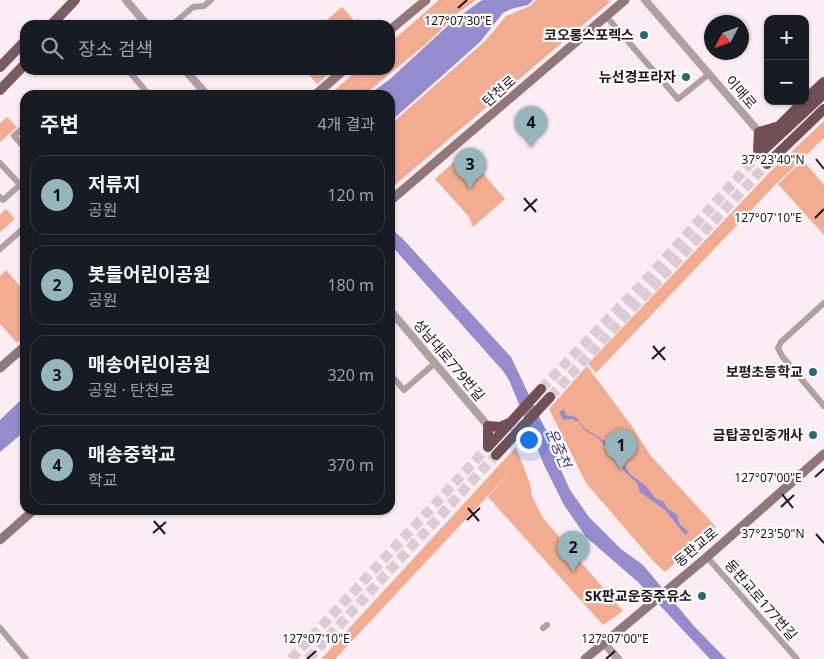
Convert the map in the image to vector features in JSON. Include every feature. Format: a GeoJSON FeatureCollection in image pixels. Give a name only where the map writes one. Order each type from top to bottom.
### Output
{"type":"FeatureCollection","features":[{"type":"Feature","properties":{"kind":"highway"},"geometry":{"type":"LineString","coordinates":[[809,97],[824,82]]}},
{"type":"Feature","properties":{"kind":"highway"},"geometry":{"type":"LineString","coordinates":[[757,154],[824,94]]}},
{"type":"Feature","properties":{"kind":"highway"},"geometry":{"type":"LineString","coordinates":[[757,154],[781,123],[801,105]]}},
{"type":"Feature","properties":{"kind":"highway"},"geometry":{"type":"LineString","coordinates":[[766,164],[824,109]]}},
{"type":"Feature","properties":{"kind":"highway"},"geometry":{"type":"LineString","coordinates":[[789,142],[824,114]]}},
{"type":"Feature","properties":{"kind":"highway"},"geometry":{"type":"LineString","coordinates":[[757,154],[759,132],[781,123]]}},
{"type":"Feature","properties":{"kind":"highway"},"geometry":{"type":"LineString","coordinates":[[500,431],[488,426],[488,447],[500,431],[512,422],[539,390]]}},
{"type":"Feature","properties":{"kind":"highway"},"geometry":{"type":"LineString","coordinates":[[496,455],[546,400]]}},
{"type":"Feature","properties":{"kind":"main road"},"geometry":{"type":"LineString","coordinates":[[56,20],[76,0]]}},
{"type":"Feature","properties":{"kind":"main road"},"geometry":{"type":"LineString","coordinates":[[395,26],[426,0]]}},
{"type":"Feature","properties":{"kind":"main road","name":"탄천로"},"geometry":{"type":"LineString","coordinates":[[395,198],[625,0]]}},
{"type":"Feature","properties":{"kind":"main road"},"geometry":{"type":"LineString","coordinates":[[0,67],[20,46]]}},
{"type":"Feature","properties":{"kind":"main road"},"geometry":{"type":"LineString","coordinates":[[0,90],[20,69]]}},
{"type":"Feature","properties":{"kind":"main road"},"geometry":{"type":"LineString","coordinates":[[321,90],[338,75]]}},
{"type":"Feature","properties":{"kind":"main road"},"geometry":{"type":"LineString","coordinates":[[0,368],[20,350]]}},
{"type":"Feature","properties":{"kind":"main road","name":"동판교로"},"geometry":{"type":"LineString","coordinates":[[604,643],[707,557],[824,454]]}},
{"type":"Feature","properties":{"kind":"main road"},"geometry":{"type":"LineString","coordinates":[[0,540],[28,515]]}},
{"type":"Feature","properties":{"kind":"main road"},"geometry":{"type":"LineString","coordinates":[[585,659],[604,643]]}},
{"type":"Feature","properties":{"kind":"street"},"geometry":{"type":"LineString","coordinates":[[126,0],[143,20]]}},
{"type":"Feature","properties":{"kind":"street"},"geometry":{"type":"LineString","coordinates":[[178,20],[193,7],[204,6],[212,0]]}},
{"type":"Feature","properties":{"kind":"street","name":"이매로"},"geometry":{"type":"LineString","coordinates":[[644,0],[759,132]]}},
{"type":"Feature","properties":{"kind":"street"},"geometry":{"type":"LineString","coordinates":[[606,16],[678,99],[708,74]]}},
{"type":"Feature","properties":{"kind":"street"},"geometry":{"type":"LineString","coordinates":[[132,75],[146,90]]}},
{"type":"Feature","properties":{"kind":"street"},"geometry":{"type":"LineString","coordinates":[[189,75],[203,90]]}},
{"type":"Feature","properties":{"kind":"street"},"geometry":{"type":"LineString","coordinates":[[20,131],[14,136],[20,143]]}},
{"type":"Feature","properties":{"kind":"street"},"geometry":{"type":"LineString","coordinates":[[0,163],[20,185],[3,200],[0,197]]}},
{"type":"Feature","properties":{"kind":"street"},"geometry":{"type":"LineString","coordinates":[[0,249],[20,231]]}},
{"type":"Feature","properties":{"kind":"street"},"geometry":{"type":"LineString","coordinates":[[824,303],[781,342],[778,348],[782,356],[824,406]]}},
{"type":"Feature","properties":{"kind":"street","name":"성남대로779번길"},"geometry":{"type":"LineString","coordinates":[[395,316],[488,426]]}},
{"type":"Feature","properties":{"kind":"street"},"geometry":{"type":"LineString","coordinates":[[395,380],[404,390],[435,363]]}},
{"type":"Feature","properties":{"kind":"street","name":"동판교로177번길"},"geometry":{"type":"LineString","coordinates":[[707,557],[797,659]]}},
{"type":"Feature","properties":{"kind":"street"},"geometry":{"type":"LineString","coordinates":[[0,628],[26,659]]}},
{"type":"Feature","properties":{"kind":"street"},"geometry":{"type":"LineString","coordinates":[[604,643],[618,659]]}},
{"type":"Feature","properties":{"kind":"shaded area"},"geometry":{"type":"Polygon","coordinates":[[[439,0],[448,0],[395,47],[395,39],[439,0]]]}},
{"type":"Feature","properties":{"kind":"shaded area"},"geometry":{"type":"Polygon","coordinates":[[[448,0],[476,0],[458,13],[426,44],[395,70],[395,47],[448,0]]]}},
{"type":"Feature","properties":{"kind":"shaded area"},"geometry":{"type":"Polygon","coordinates":[[[482,0],[533,0],[528,5],[503,13],[480,42],[395,118],[395,90],[375,90],[395,75],[454,20],[482,0]]]}},
{"type":"Feature","properties":{"kind":"shaded area"},"geometry":{"type":"Polygon","coordinates":[[[536,0],[606,0],[395,178],[395,121],[485,41],[506,16],[530,6],[536,0]]]}},
{"type":"Feature","properties":{"kind":"shaded area"},"geometry":{"type":"Polygon","coordinates":[[[606,0],[611,1],[395,185],[395,178],[606,0]]]}},
{"type":"Feature","properties":{"kind":"shaded area"},"geometry":{"type":"Polygon","coordinates":[[[342,7],[354,20],[327,20],[342,7]]]}},
{"type":"Feature","properties":{"kind":"shaded area"},"geometry":{"type":"Polygon","coordinates":[[[309,75],[327,75],[317,84],[309,75]]]}},
{"type":"Feature","properties":{"kind":"shaded area"},"geometry":{"type":"Polygon","coordinates":[[[352,75],[362,75],[344,90],[335,90],[352,75]]]}},
{"type":"Feature","properties":{"kind":"shaded area"},"geometry":{"type":"Polygon","coordinates":[[[362,75],[388,75],[370,90],[344,90],[362,75]]]}},
{"type":"Feature","properties":{"kind":"shaded area"},"geometry":{"type":"Polygon","coordinates":[[[7,117],[17,127],[0,142],[0,123],[7,117]]]}},
{"type":"Feature","properties":{"kind":"shaded area"},"geometry":{"type":"Polygon","coordinates":[[[824,121],[824,138],[779,181],[596,373],[588,364],[770,172],[824,121]]]}},
{"type":"Feature","properties":{"kind":"shaded area"},"geometry":{"type":"Polygon","coordinates":[[[465,152],[505,199],[473,227],[469,217],[435,179],[465,152]]]}},
{"type":"Feature","properties":{"kind":"shaded area"},"geometry":{"type":"Polygon","coordinates":[[[803,160],[824,185],[824,235],[778,184],[803,160]]]}},
{"type":"Feature","properties":{"kind":"shaded area"},"geometry":{"type":"Polygon","coordinates":[[[6,209],[15,219],[0,232],[0,215],[6,209]]]}},
{"type":"Feature","properties":{"kind":"shaded area"},"geometry":{"type":"Polygon","coordinates":[[[395,232],[511,357],[556,452],[557,461],[570,490],[589,517],[621,549],[643,565],[693,625],[726,659],[710,659],[638,582],[586,537],[564,505],[544,465],[509,380],[395,250],[395,232]]]}},
{"type":"Feature","properties":{"kind":"shaded area"},"geometry":{"type":"Polygon","coordinates":[[[6,270],[20,286],[20,340],[17,343],[0,324],[0,276],[6,270]]]}},
{"type":"Feature","properties":{"kind":"shaded area"},"geometry":{"type":"Polygon","coordinates":[[[587,366],[631,425],[651,456],[716,527],[665,572],[654,562],[586,483],[549,409],[587,366]]]}},
{"type":"Feature","properties":{"kind":"shaded area"},"geometry":{"type":"Polygon","coordinates":[[[20,401],[20,435],[0,452],[0,420],[20,401]]]}},
{"type":"Feature","properties":{"kind":"shaded area"},"geometry":{"type":"Polygon","coordinates":[[[564,409],[566,415],[576,417],[584,428],[608,443],[630,474],[646,486],[655,498],[664,502],[667,508],[677,515],[680,525],[689,532],[685,535],[665,510],[640,492],[637,483],[625,472],[621,464],[598,438],[583,429],[579,422],[572,419],[563,420],[559,412],[564,409]]]}},
{"type":"Feature","properties":{"kind":"shaded area"},"geometry":{"type":"Polygon","coordinates":[[[516,447],[530,484],[532,496],[543,518],[623,611],[603,625],[488,497],[510,472],[335,659],[321,659],[516,447]]]}},
{"type":"Feature","properties":{"kind":"tunnel"},"geometry":{"type":"LineString","coordinates":[[541,389],[645,281],[757,156]]}},
{"type":"Feature","properties":{"kind":"tunnel"},"geometry":{"type":"LineString","coordinates":[[550,397],[767,164]]}},
{"type":"Feature","properties":{"kind":"tunnel"},"geometry":{"type":"LineString","coordinates":[[291,659],[488,447]]}},
{"type":"Feature","properties":{"kind":"tunnel"},"geometry":{"type":"LineString","coordinates":[[308,659],[496,455]]}},
{"type":"Feature","properties":{"kind":"place","name":"코오롱스포렉스"},"geometry":{"type":"Point","coordinates":[644,35]}},
{"type":"Feature","properties":{"kind":"place","name":"뉴선경프라자"},"geometry":{"type":"Point","coordinates":[686,77]}},
{"type":"Feature","properties":{"kind":"place","name":"매송중학교"},"geometry":{"type":"Point","coordinates":[531,147]}},
{"type":"Feature","properties":{"kind":"place","name":"매송어린이공원"},"geometry":{"type":"Point","coordinates":[470,189]}},
{"type":"Feature","properties":{"kind":"place","name":"보평초등학교"},"geometry":{"type":"Point","coordinates":[813,372]}},
{"type":"Feature","properties":{"kind":"place","name":"금탑공인중개사"},"geometry":{"type":"Point","coordinates":[813,435]}},
{"type":"Feature","properties":{"kind":"place","name":"저류지"},"geometry":{"type":"Point","coordinates":[621,470]}},
{"type":"Feature","properties":{"kind":"place","name":"봇들어린이공원"},"geometry":{"type":"Point","coordinates":[573,572]}},
{"type":"Feature","properties":{"kind":"place","name":"SK판교운중주유소"},"geometry":{"type":"Point","coordinates":[702,596]}},
{"type":"Feature","properties":{"kind":"water label","name":"운중천"},"geometry":{"type":"Point","coordinates":[558,448]}}]}
